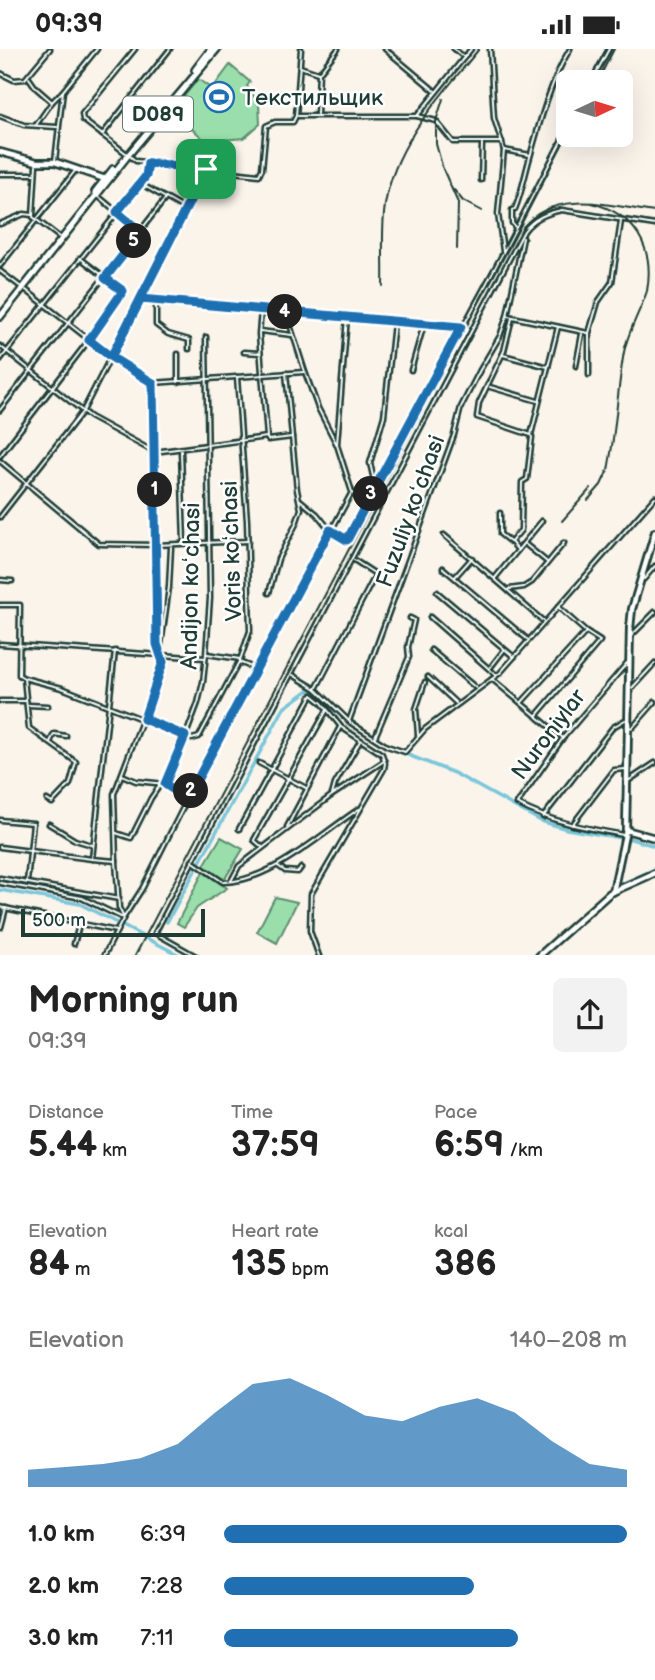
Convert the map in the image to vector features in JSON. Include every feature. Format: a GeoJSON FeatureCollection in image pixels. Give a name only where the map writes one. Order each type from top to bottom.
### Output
{"type":"FeatureCollection","features":[{"type":"Feature","properties":{"kind":"main road","name":"D089"},"geometry":{"type":"LineString","coordinates":[[22,287],[211,49]]}},
{"type":"Feature","properties":{"kind":"main road","name":"D089"},"geometry":{"type":"LineString","coordinates":[[0,315],[105,179],[217,49]]}},
{"type":"Feature","properties":{"kind":"main road"},"geometry":{"type":"LineString","coordinates":[[0,152],[37,162],[55,162],[105,179]]}},
{"type":"Feature","properties":{"kind":"main road"},"geometry":{"type":"LineString","coordinates":[[613,892],[626,833],[627,689],[632,609],[655,534]]}},
{"type":"Feature","properties":{"kind":"main road"},"geometry":{"type":"LineString","coordinates":[[626,833],[655,838]]}},
{"type":"Feature","properties":{"kind":"main road"},"geometry":{"type":"LineString","coordinates":[[539,955],[613,892],[655,873]]}},
{"type":"Feature","properties":{"kind":"street"},"geometry":{"type":"LineString","coordinates":[[0,73],[14,80],[28,77],[50,49]]}},
{"type":"Feature","properties":{"kind":"street"},"geometry":{"type":"LineString","coordinates":[[36,125],[97,49]]}},
{"type":"Feature","properties":{"kind":"street"},"geometry":{"type":"LineString","coordinates":[[135,49],[82,114],[83,120],[133,160],[258,175],[262,169],[266,126],[275,122],[293,122],[296,116],[301,49]]}},
{"type":"Feature","properties":{"kind":"street"},"geometry":{"type":"LineString","coordinates":[[102,135],[170,49]]}},
{"type":"Feature","properties":{"kind":"street"},"geometry":{"type":"LineString","coordinates":[[316,116],[319,73],[338,49]]}},
{"type":"Feature","properties":{"kind":"street"},"geometry":{"type":"LineString","coordinates":[[384,49],[436,92]]}},
{"type":"Feature","properties":{"kind":"street"},"geometry":{"type":"LineString","coordinates":[[454,49],[464,58]]}},
{"type":"Feature","properties":{"kind":"street"},"geometry":{"type":"LineString","coordinates":[[417,116],[471,49]]}},
{"type":"Feature","properties":{"kind":"street"},"geometry":{"type":"LineString","coordinates":[[491,49],[494,118],[504,150],[498,214],[503,251]]}},
{"type":"Feature","properties":{"kind":"street"},"geometry":{"type":"LineString","coordinates":[[516,227],[512,223],[512,210],[516,209],[558,73],[570,49]]}},
{"type":"Feature","properties":{"kind":"street"},"geometry":{"type":"LineString","coordinates":[[598,70],[609,49]]}},
{"type":"Feature","properties":{"kind":"street"},"geometry":{"type":"LineString","coordinates":[[300,67],[319,73]]}},
{"type":"Feature","properties":{"kind":"street"},"geometry":{"type":"LineString","coordinates":[[28,77],[52,102]]}},
{"type":"Feature","properties":{"kind":"street"},"geometry":{"type":"LineString","coordinates":[[55,162],[63,91]]}},
{"type":"Feature","properties":{"kind":"street"},"geometry":{"type":"LineString","coordinates":[[296,116],[417,116],[436,121],[453,142],[503,142]]}},
{"type":"Feature","properties":{"kind":"street"},"geometry":{"type":"LineString","coordinates":[[0,117],[24,125],[58,127]]}},
{"type":"Feature","properties":{"kind":"street"},"geometry":{"type":"LineString","coordinates":[[481,180],[482,143]]}},
{"type":"Feature","properties":{"kind":"street"},"geometry":{"type":"LineString","coordinates":[[300,500],[317,514],[330,530],[347,540],[558,147]]}},
{"type":"Feature","properties":{"kind":"street"},"geometry":{"type":"LineString","coordinates":[[504,150],[531,155]]}},
{"type":"Feature","properties":{"kind":"street"},"geometry":{"type":"LineString","coordinates":[[33,216],[37,162]]}},
{"type":"Feature","properties":{"kind":"street"},"geometry":{"type":"LineString","coordinates":[[0,360],[140,184],[147,174],[148,163]]}},
{"type":"Feature","properties":{"kind":"street"},"geometry":{"type":"LineString","coordinates":[[0,266],[76,168]]}},
{"type":"Feature","properties":{"kind":"street"},"geometry":{"type":"LineString","coordinates":[[0,517],[83,411],[206,169]]}},
{"type":"Feature","properties":{"kind":"street"},"geometry":{"type":"LineString","coordinates":[[0,174],[35,174]]}},
{"type":"Feature","properties":{"kind":"street"},"geometry":{"type":"LineString","coordinates":[[140,184],[186,210]]}},
{"type":"Feature","properties":{"kind":"street"},"geometry":{"type":"LineString","coordinates":[[97,195],[141,232]]}},
{"type":"Feature","properties":{"kind":"street"},"geometry":{"type":"LineString","coordinates":[[0,410],[166,198]]}},
{"type":"Feature","properties":{"kind":"street"},"geometry":{"type":"LineString","coordinates":[[196,955],[155,933],[529,224],[547,213],[562,210],[655,225]]}},
{"type":"Feature","properties":{"kind":"street"},"geometry":{"type":"LineString","coordinates":[[0,224],[24,214],[33,216],[59,239]]}},
{"type":"Feature","properties":{"kind":"street"},"geometry":{"type":"LineString","coordinates":[[589,375],[589,333],[598,302],[612,282],[621,221]]}},
{"type":"Feature","properties":{"kind":"street","name":"Fuzuliy koʻchasi"},"geometry":{"type":"LineString","coordinates":[[349,720],[454,435],[461,407],[496,345],[507,316],[524,233]]}},
{"type":"Feature","properties":{"kind":"street"},"geometry":{"type":"LineString","coordinates":[[0,456],[123,291],[80,258]]}},
{"type":"Feature","properties":{"kind":"street"},"geometry":{"type":"LineString","coordinates":[[0,271],[111,357],[153,383],[305,372]]}},
{"type":"Feature","properties":{"kind":"street"},"geometry":{"type":"LineString","coordinates":[[141,299],[461,327]]}},
{"type":"Feature","properties":{"kind":"street"},"geometry":{"type":"LineString","coordinates":[[156,302],[156,325],[168,334],[189,340],[189,349]]}},
{"type":"Feature","properties":{"kind":"street"},"geometry":{"type":"LineString","coordinates":[[261,310],[260,353],[267,437]]}},
{"type":"Feature","properties":{"kind":"street"},"geometry":{"type":"LineString","coordinates":[[286,312],[318,408],[337,445],[352,492],[363,508]]}},
{"type":"Feature","properties":{"kind":"street"},"geometry":{"type":"LineString","coordinates":[[507,316],[589,333]]}},
{"type":"Feature","properties":{"kind":"street"},"geometry":{"type":"LineString","coordinates":[[337,445],[347,317]]}},
{"type":"Feature","properties":{"kind":"street"},"geometry":{"type":"LineString","coordinates":[[512,318],[502,355],[479,403],[477,417],[531,435]]}},
{"type":"Feature","properties":{"kind":"street"},"geometry":{"type":"LineString","coordinates":[[376,486],[370,463],[383,423],[395,321]]}},
{"type":"Feature","properties":{"kind":"street"},"geometry":{"type":"LineString","coordinates":[[411,370],[425,323]]}},
{"type":"Feature","properties":{"kind":"street"},"geometry":{"type":"LineString","coordinates":[[510,543],[521,530],[522,482],[527,479],[531,435],[558,327]]}},
{"type":"Feature","properties":{"kind":"street"},"geometry":{"type":"LineString","coordinates":[[259,331],[292,335]]}},
{"type":"Feature","properties":{"kind":"street"},"geometry":{"type":"LineString","coordinates":[[576,366],[582,333]]}},
{"type":"Feature","properties":{"kind":"street","name":"Andijon koʻchasi"},"geometry":{"type":"LineString","coordinates":[[115,832],[130,839],[158,785],[165,784],[204,682],[210,598],[206,337]]}},
{"type":"Feature","properties":{"kind":"street"},"geometry":{"type":"LineString","coordinates":[[0,346],[100,423],[154,452],[267,437],[268,440],[292,437]]}},
{"type":"Feature","properties":{"kind":"street"},"geometry":{"type":"LineString","coordinates":[[244,352],[260,353]]}},
{"type":"Feature","properties":{"kind":"street"},"geometry":{"type":"LineString","coordinates":[[178,354],[178,383]]}},
{"type":"Feature","properties":{"kind":"street"},"geometry":{"type":"LineString","coordinates":[[502,355],[548,367]]}},
{"type":"Feature","properties":{"kind":"street"},"geometry":{"type":"LineString","coordinates":[[269,593],[278,559],[301,509],[286,372]]}},
{"type":"Feature","properties":{"kind":"street","name":"Voris koʻchasi"},"geometry":{"type":"LineString","coordinates":[[185,736],[192,739],[199,737],[240,661],[250,631],[248,541],[237,377]]}},
{"type":"Feature","properties":{"kind":"street"},"geometry":{"type":"LineString","coordinates":[[123,919],[119,908],[114,794],[163,662],[157,644],[153,383]]}},
{"type":"Feature","properties":{"kind":"street"},"geometry":{"type":"LineString","coordinates":[[488,387],[539,401]]}},
{"type":"Feature","properties":{"kind":"street"},"geometry":{"type":"LineString","coordinates":[[181,450],[184,543]]}},
{"type":"Feature","properties":{"kind":"street"},"geometry":{"type":"LineString","coordinates":[[0,461],[99,544],[171,545],[248,541]]}},
{"type":"Feature","properties":{"kind":"street"},"geometry":{"type":"LineString","coordinates":[[104,955],[142,889],[187,799],[352,492]]}},
{"type":"Feature","properties":{"kind":"street"},"geometry":{"type":"LineString","coordinates":[[292,675],[316,689],[349,720],[374,738],[405,752],[418,735],[497,675],[655,497]]}},
{"type":"Feature","properties":{"kind":"street"},"geometry":{"type":"LineString","coordinates":[[500,513],[500,534],[518,550]]}},
{"type":"Feature","properties":{"kind":"street"},"geometry":{"type":"LineString","coordinates":[[495,578],[542,521]]}},
{"type":"Feature","properties":{"kind":"street"},"geometry":{"type":"LineString","coordinates":[[444,535],[544,621]]}},
{"type":"Feature","properties":{"kind":"street"},"geometry":{"type":"LineString","coordinates":[[524,543],[547,562]]}},
{"type":"Feature","properties":{"kind":"street"},"geometry":{"type":"LineString","coordinates":[[508,589],[524,587],[532,582],[564,543]]}},
{"type":"Feature","properties":{"kind":"street"},"geometry":{"type":"LineString","coordinates":[[160,653],[169,587],[171,545]]}},
{"type":"Feature","properties":{"kind":"street"},"geometry":{"type":"LineString","coordinates":[[454,577],[472,558]]}},
{"type":"Feature","properties":{"kind":"street"},"geometry":{"type":"LineString","coordinates":[[316,689],[375,576],[353,560]]}},
{"type":"Feature","properties":{"kind":"street"},"geometry":{"type":"LineString","coordinates":[[640,582],[655,566]]}},
{"type":"Feature","properties":{"kind":"street"},"geometry":{"type":"LineString","coordinates":[[443,568],[528,640]]}},
{"type":"Feature","properties":{"kind":"street"},"geometry":{"type":"LineString","coordinates":[[0,580],[12,581]]}},
{"type":"Feature","properties":{"kind":"street"},"geometry":{"type":"LineString","coordinates":[[437,592],[514,657]]}},
{"type":"Feature","properties":{"kind":"street"},"geometry":{"type":"LineString","coordinates":[[0,605],[20,605],[19,675],[62,688],[185,736]]}},
{"type":"Feature","properties":{"kind":"street"},"geometry":{"type":"LineString","coordinates":[[536,716],[600,641],[557,606]]}},
{"type":"Feature","properties":{"kind":"street"},"geometry":{"type":"LineString","coordinates":[[629,637],[655,612]]}},
{"type":"Feature","properties":{"kind":"street"},"geometry":{"type":"LineString","coordinates":[[430,617],[497,675]]}},
{"type":"Feature","properties":{"kind":"street"},"geometry":{"type":"LineString","coordinates":[[374,738],[409,657],[408,647],[415,620],[410,618]]}},
{"type":"Feature","properties":{"kind":"street"},"geometry":{"type":"LineString","coordinates":[[521,703],[586,632]]}},
{"type":"Feature","properties":{"kind":"street"},"geometry":{"type":"LineString","coordinates":[[0,644],[206,656],[240,661],[257,669]]}},
{"type":"Feature","properties":{"kind":"street"},"geometry":{"type":"LineString","coordinates":[[489,668],[505,649]]}},
{"type":"Feature","properties":{"kind":"street"},"geometry":{"type":"LineString","coordinates":[[431,650],[477,689]]}},
{"type":"Feature","properties":{"kind":"street"},"geometry":{"type":"LineString","coordinates":[[92,859],[115,651]]}},
{"type":"Feature","properties":{"kind":"street","name":"Nuroniylar"},"geometry":{"type":"LineString","coordinates":[[626,833],[571,826],[542,817],[517,804],[563,738],[628,662]]}},
{"type":"Feature","properties":{"kind":"street"},"geometry":{"type":"LineString","coordinates":[[627,689],[632,688],[655,663]]}},
{"type":"Feature","properties":{"kind":"street"},"geometry":{"type":"LineString","coordinates":[[428,677],[457,704]]}},
{"type":"Feature","properties":{"kind":"street"},"geometry":{"type":"LineString","coordinates":[[24,678],[29,728],[76,762],[70,785],[52,803],[47,800]]}},
{"type":"Feature","properties":{"kind":"street"},"geometry":{"type":"LineString","coordinates":[[492,678],[563,738]]}},
{"type":"Feature","properties":{"kind":"street"},"geometry":{"type":"LineString","coordinates":[[418,735],[416,709],[425,682]]}},
{"type":"Feature","properties":{"kind":"street"},"geometry":{"type":"LineString","coordinates":[[239,829],[312,695],[340,726],[381,752],[385,760],[384,769],[311,894],[310,931],[319,955]]}},
{"type":"Feature","properties":{"kind":"street"},"geometry":{"type":"LineString","coordinates":[[0,701],[26,701]]}},
{"type":"Feature","properties":{"kind":"street"},"geometry":{"type":"LineString","coordinates":[[627,728],[633,727],[655,702]]}},
{"type":"Feature","properties":{"kind":"street"},"geometry":{"type":"LineString","coordinates":[[26,705],[48,706]]}},
{"type":"Feature","properties":{"kind":"street"},"geometry":{"type":"LineString","coordinates":[[263,847],[254,841],[327,709]]}},
{"type":"Feature","properties":{"kind":"street"},"geometry":{"type":"LineString","coordinates":[[542,817],[613,727],[627,720]]}},
{"type":"Feature","properties":{"kind":"street"},"geometry":{"type":"LineString","coordinates":[[287,829],[340,726]]}},
{"type":"Feature","properties":{"kind":"street"},"geometry":{"type":"LineString","coordinates":[[50,743],[54,734],[66,736]]}},
{"type":"Feature","properties":{"kind":"street"},"geometry":{"type":"LineString","coordinates":[[331,796],[360,740]]}},
{"type":"Feature","properties":{"kind":"street"},"geometry":{"type":"LineString","coordinates":[[231,881],[239,866],[263,847],[385,760]]}},
{"type":"Feature","properties":{"kind":"street"},"geometry":{"type":"LineString","coordinates":[[259,763],[306,788]]}},
{"type":"Feature","properties":{"kind":"street"},"geometry":{"type":"LineString","coordinates":[[627,782],[655,763]]}},
{"type":"Feature","properties":{"kind":"street"},"geometry":{"type":"LineString","coordinates":[[571,826],[614,770],[627,769]]}},
{"type":"Feature","properties":{"kind":"street"},"geometry":{"type":"LineString","coordinates":[[121,775],[136,781],[165,784],[187,799]]}},
{"type":"Feature","properties":{"kind":"street"},"geometry":{"type":"LineString","coordinates":[[193,862],[222,881],[231,881],[277,866],[360,808]]}},
{"type":"Feature","properties":{"kind":"street"},"geometry":{"type":"LineString","coordinates":[[0,820],[33,823],[27,883]]}},
{"type":"Feature","properties":{"kind":"street"},"geometry":{"type":"LineString","coordinates":[[49,824],[75,840],[94,846]]}},
{"type":"Feature","properties":{"kind":"street"},"geometry":{"type":"LineString","coordinates":[[0,847],[116,861]]}},
{"type":"Feature","properties":{"kind":"street"},"geometry":{"type":"LineString","coordinates":[[277,866],[291,872],[298,872],[301,868]]}},
{"type":"Feature","properties":{"kind":"street"},"geometry":{"type":"LineString","coordinates":[[0,878],[119,899]]}},
{"type":"Feature","properties":{"kind":"street"},"geometry":{"type":"LineString","coordinates":[[0,883],[82,898],[123,919]]}},
{"type":"Feature","properties":{"kind":"street"},"geometry":{"type":"LineString","coordinates":[[0,907],[118,930]]}},
{"type":"Feature","properties":{"kind":"street"},"geometry":{"type":"LineString","coordinates":[[1,927],[6,908]]}},
{"type":"Feature","properties":{"kind":"street"},"geometry":{"type":"LineString","coordinates":[[74,944],[79,923]]}},
{"type":"Feature","properties":{"kind":"green space","name":"Текстильщик"},"geometry":{"type":"Polygon","coordinates":[[[230,65],[250,82],[247,86],[259,104],[260,124],[244,138],[208,143],[172,111],[198,79],[212,89],[230,65]]]}},
{"type":"Feature","properties":{"kind":"green space"},"geometry":{"type":"Polygon","coordinates":[[[221,837],[243,849],[224,880],[203,867],[221,837]]]}},
{"type":"Feature","properties":{"kind":"green space"},"geometry":{"type":"Polygon","coordinates":[[[203,872],[227,888],[197,908],[184,927],[177,923],[203,872]]]}},
{"type":"Feature","properties":{"kind":"green space"},"geometry":{"type":"Polygon","coordinates":[[[275,897],[297,902],[277,943],[257,932],[275,897]]]}},
{"type":"Feature","properties":{"kind":"waterway"},"geometry":{"type":"LineString","coordinates":[[167,922],[284,708],[310,689],[351,724],[385,746],[454,773],[541,821],[567,829],[621,838]]}},
{"type":"Feature","properties":{"kind":"waterway"},"geometry":{"type":"LineString","coordinates":[[628,838],[655,846]]}},
{"type":"Feature","properties":{"kind":"waterway"},"geometry":{"type":"LineString","coordinates":[[619,885],[655,869]]}},
{"type":"Feature","properties":{"kind":"waterway"},"geometry":{"type":"LineString","coordinates":[[0,890],[80,904],[179,955]]}},
{"type":"Feature","properties":{"kind":"railway"},"geometry":{"type":"LineString","coordinates":[[383,286],[385,205],[390,182],[409,140],[435,102],[479,49]]}},
{"type":"Feature","properties":{"kind":"railway"},"geometry":{"type":"LineString","coordinates":[[603,70],[614,49]]}},
{"type":"Feature","properties":{"kind":"railway"},"geometry":{"type":"LineString","coordinates":[[443,99],[436,121],[436,144],[443,169],[458,203],[457,249]]}},
{"type":"Feature","properties":{"kind":"railway"},"geometry":{"type":"LineString","coordinates":[[136,955],[561,147]]}},
{"type":"Feature","properties":{"kind":"railway"},"geometry":{"type":"LineString","coordinates":[[454,190],[463,201],[482,211]]}},
{"type":"Feature","properties":{"kind":"railway"},"geometry":{"type":"LineString","coordinates":[[588,500],[601,485],[608,470],[624,352],[647,291],[649,275],[648,260],[638,234],[619,215],[592,203]]}},
{"type":"Feature","properties":{"kind":"railway"},"geometry":{"type":"LineString","coordinates":[[523,227],[536,215],[551,207],[568,204],[603,204],[655,212]]}},
{"type":"Feature","properties":{"kind":"railway"},"geometry":{"type":"LineString","coordinates":[[562,521],[591,488]]}},
{"type":"Feature","properties":{"kind":"place","name":"Текстильщик"},"geometry":{"type":"Point","coordinates":[219,97]}},
{"type":"Feature","properties":{"kind":"route"},"geometry":{"type":"LineString","coordinates":[[206,169],[111,357],[153,383],[157,644],[163,662],[144,719],[185,736],[165,784],[187,799],[330,530],[347,540],[461,327],[141,299],[111,357],[89,340],[123,291],[105,278],[141,232],[117,212],[146,176],[148,163],[206,169]]}}]}
